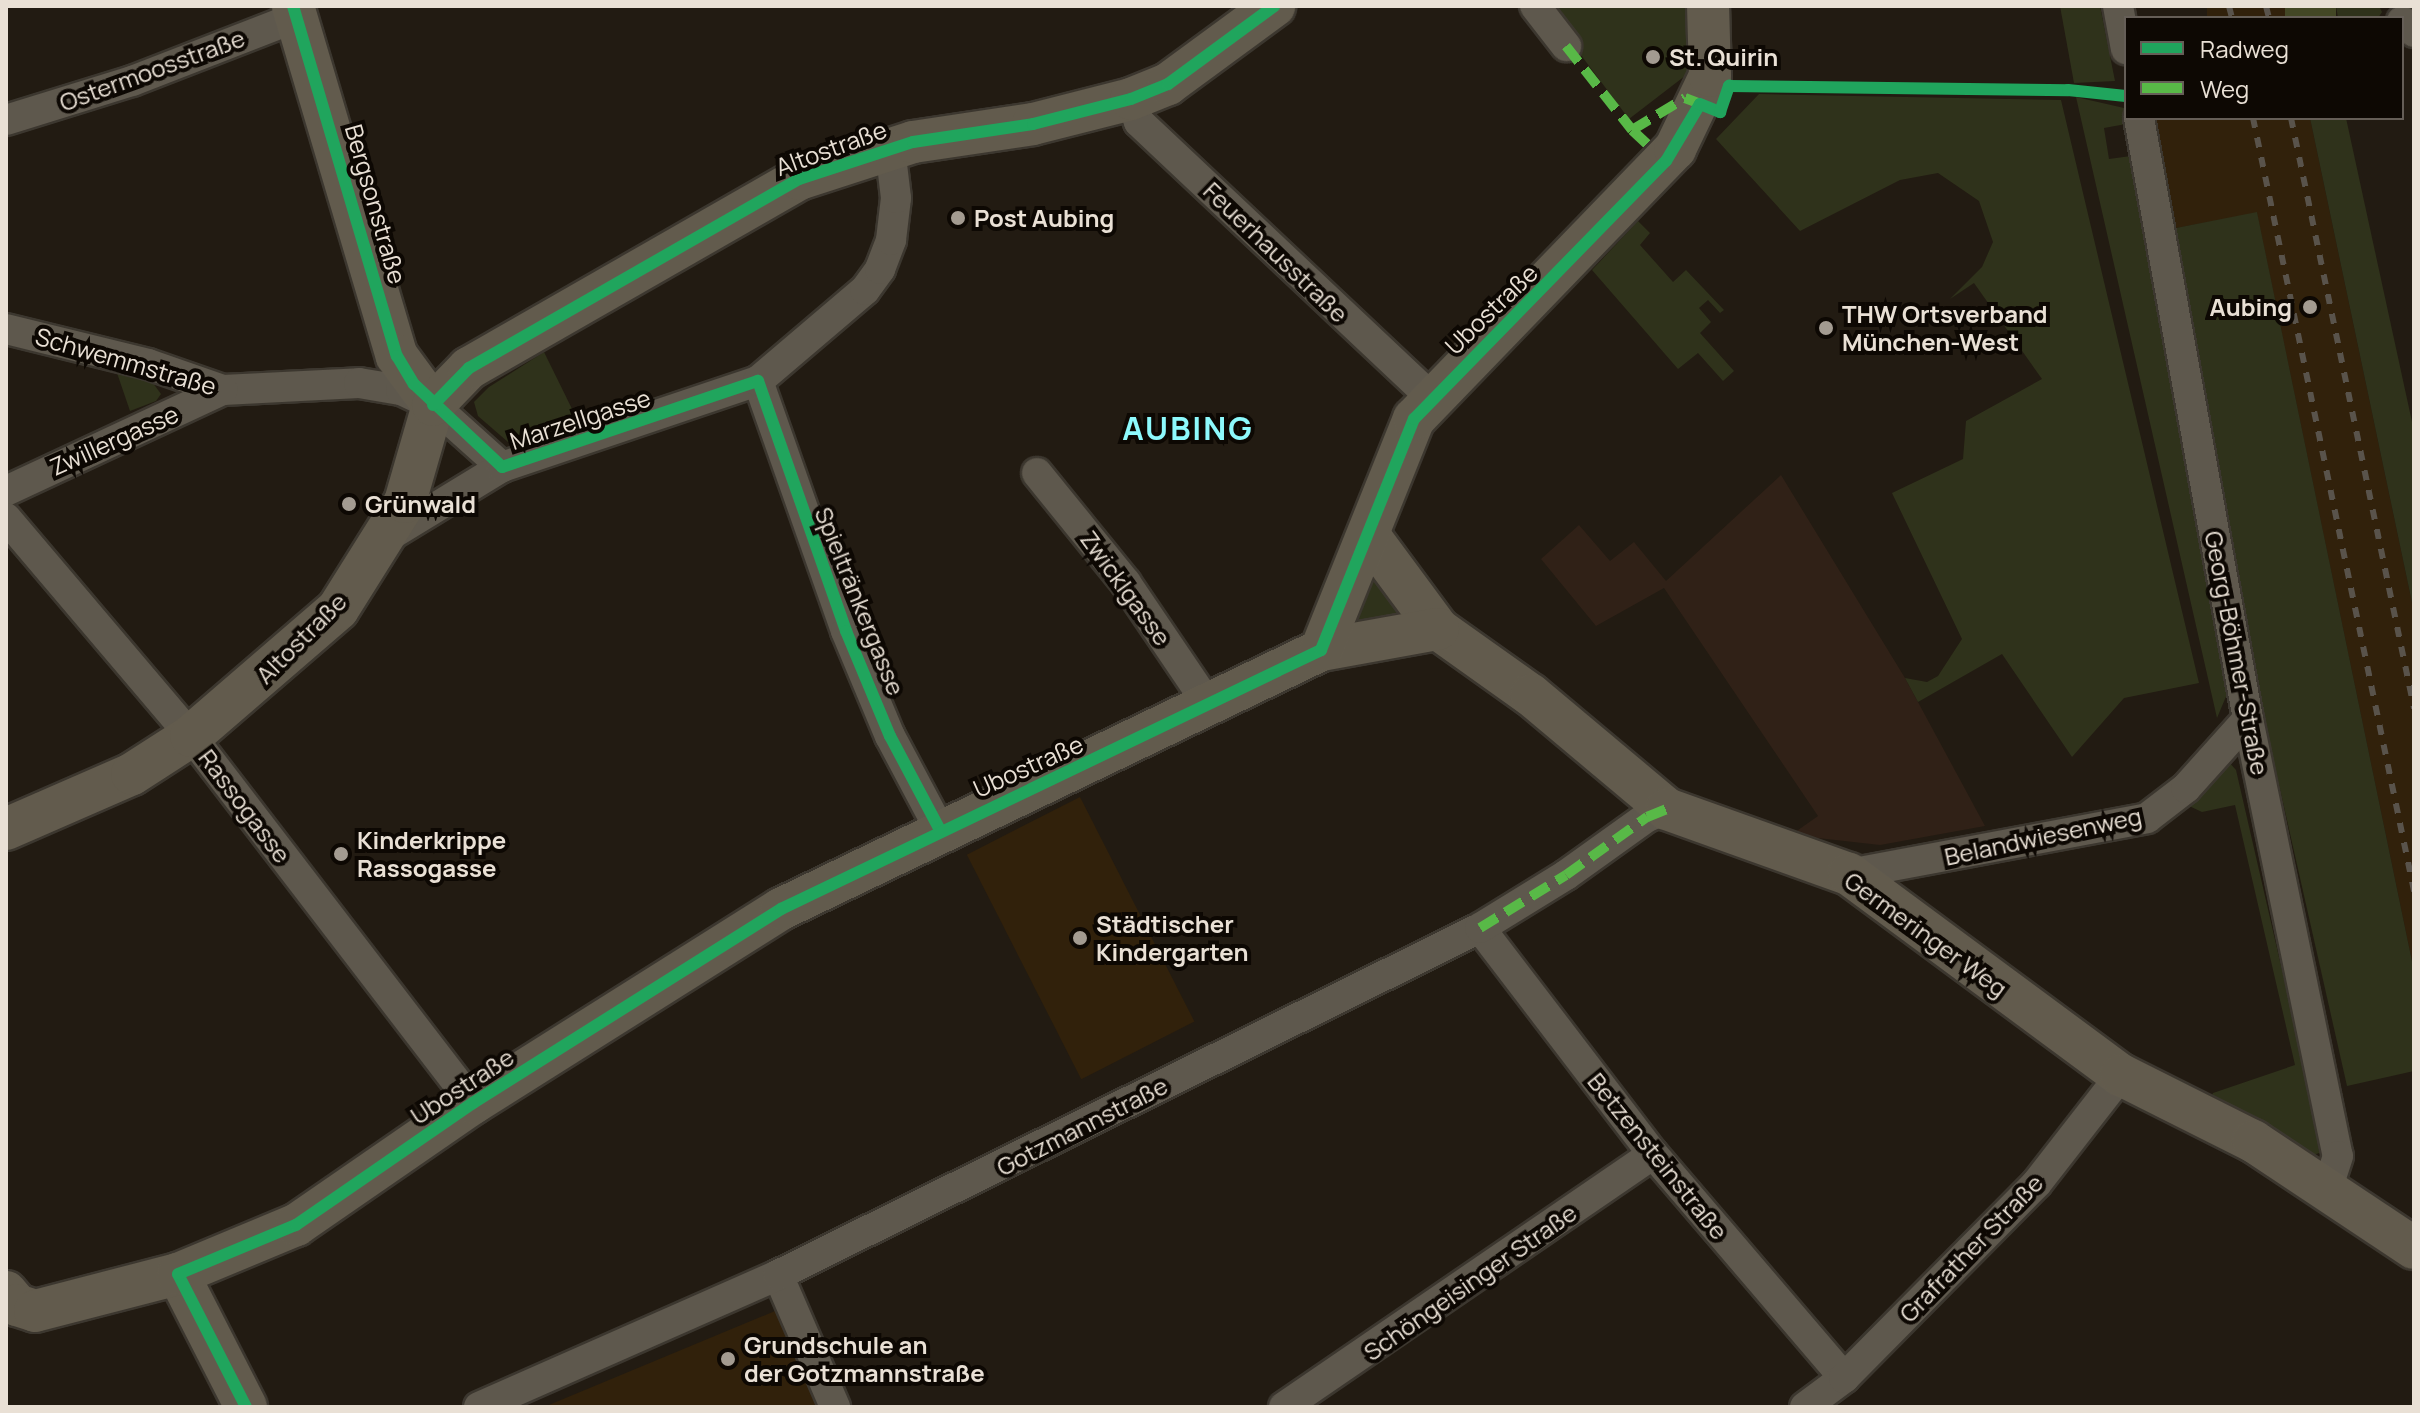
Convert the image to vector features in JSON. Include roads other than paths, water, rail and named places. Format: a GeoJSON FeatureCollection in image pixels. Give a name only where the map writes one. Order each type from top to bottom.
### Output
{"type":"FeatureCollection","features":[{"type":"Feature","properties":{"kind":"street","name":"Altostraße"},"geometry":{"type":"LineString","coordinates":[[6,829],[132,774],[191,736],[338,609],[387,537],[420,463],[433,405],[469,368],[635,269],[799,179],[890,148],[1033,124],[1131,99],[1168,84],[1274,6]]}},
{"type":"Feature","properties":{"kind":"street"},"geometry":{"type":"LineString","coordinates":[[1535,6],[1566,46]]}},
{"type":"Feature","properties":{"kind":"street","name":"Ubostraße"},"geometry":{"type":"LineString","coordinates":[[6,1292],[17,1305],[35,1311],[178,1274],[296,1225],[473,1103],[781,909],[940,830],[1210,707],[1321,650],[1370,537],[1414,419],[1431,397],[1577,255],[1675,149],[1710,76],[1708,6]]}},
{"type":"Feature","properties":{"kind":"street"},"geometry":{"type":"LineString","coordinates":[[2118,6],[2124,38]]}},
{"type":"Feature","properties":{"kind":"street","name":"Ostermoosstraße"},"geometry":{"type":"LineString","coordinates":[[6,120],[132,81],[295,11]]}},
{"type":"Feature","properties":{"kind":"street","name":"Bergsonstraße"},"geometry":{"type":"LineString","coordinates":[[295,11],[397,356],[433,405]]}},
{"type":"Feature","properties":{"kind":"street","name":"Feuerhausstraße"},"geometry":{"type":"LineString","coordinates":[[1131,99],[1139,122],[1431,397]]}},
{"type":"Feature","properties":{"kind":"street","name":"Georg-Böhmer-Straße"},"geometry":{"type":"LineString","coordinates":[[2139,120],[2248,719],[2338,1156],[2328,1186]]}},
{"type":"Feature","properties":{"kind":"street","name":"Marzellgasse"},"geometry":{"type":"LineString","coordinates":[[387,537],[502,467],[758,381],[865,290],[880,269],[891,240],[896,198],[890,148]]}},
{"type":"Feature","properties":{"kind":"street","name":"Schwemmstraße"},"geometry":{"type":"LineString","coordinates":[[6,329],[148,364],[223,390],[359,383],[401,390],[433,405]]}},
{"type":"Feature","properties":{"kind":"street","name":"Spieltränkergasse"},"geometry":{"type":"LineString","coordinates":[[758,381],[846,631],[890,736],[940,830]]}},
{"type":"Feature","properties":{"kind":"street","name":"Zwillergasse"},"geometry":{"type":"LineString","coordinates":[[6,491],[223,390]]}},
{"type":"Feature","properties":{"kind":"street","name":"Marzellgasse"},"geometry":{"type":"LineString","coordinates":[[433,405],[502,467]]}},
{"type":"Feature","properties":{"kind":"street","name":"Zwicklgasse"},"geometry":{"type":"LineString","coordinates":[[1037,473],[1126,583],[1210,707]]}},
{"type":"Feature","properties":{"kind":"street","name":"Rassogasse"},"geometry":{"type":"LineString","coordinates":[[6,518],[191,736],[473,1103]]}},
{"type":"Feature","properties":{"kind":"street","name":"Germeringer Weg"},"geometry":{"type":"LineString","coordinates":[[1370,537],[1438,629],[1531,695],[1667,809],[1849,874],[2121,1075],[2253,1141],[2328,1186],[2414,1248]]}},
{"type":"Feature","properties":{"kind":"street"},"geometry":{"type":"LineString","coordinates":[[1321,650],[1376,644],[1438,629]]}},
{"type":"Feature","properties":{"kind":"street","name":"Belandwiesenweg"},"geometry":{"type":"LineString","coordinates":[[1849,874],[2147,818],[2186,788],[2248,719]]}},
{"type":"Feature","properties":{"kind":"street","name":"Gotzmannstraße"},"geometry":{"type":"LineString","coordinates":[[479,1407],[778,1275],[1480,928],[1647,817],[1667,809]]}},
{"type":"Feature","properties":{"kind":"street","name":"Betzensteinstraße"},"geometry":{"type":"LineString","coordinates":[[1480,928],[1653,1154],[1844,1378]]}},
{"type":"Feature","properties":{"kind":"street","name":"Grafrather Straße"},"geometry":{"type":"LineString","coordinates":[[1805,1407],[1844,1378],[2037,1183],[2121,1075]]}},
{"type":"Feature","properties":{"kind":"street","name":"Schöngeisinger Straße"},"geometry":{"type":"LineString","coordinates":[[1284,1407],[1653,1154]]}},
{"type":"Feature","properties":{"kind":"street"},"geometry":{"type":"LineString","coordinates":[[178,1274],[246,1407]]}},
{"type":"Feature","properties":{"kind":"street"},"geometry":{"type":"LineString","coordinates":[[778,1275],[835,1407]]}},
{"type":"Feature","properties":{"kind":"railway"},"geometry":{"type":"LineString","coordinates":[[2229,6],[2232,16]]}},
{"type":"Feature","properties":{"kind":"railway"},"geometry":{"type":"LineString","coordinates":[[2266,6],[2268,16]]}},
{"type":"Feature","properties":{"kind":"railway"},"geometry":{"type":"LineString","coordinates":[[2253,120],[2414,891]]}},
{"type":"Feature","properties":{"kind":"railway"},"geometry":{"type":"LineString","coordinates":[[2291,120],[2414,708]]}},
{"type":"Feature","properties":{"kind":"place","name":"St. Quirin"},"geometry":{"type":"Point","coordinates":[1653,57]}},
{"type":"Feature","properties":{"kind":"place","name":"Post Aubing"},"geometry":{"type":"Point","coordinates":[958,218]}},
{"type":"Feature","properties":{"kind":"place","name":"Aubing"},"geometry":{"type":"Point","coordinates":[2310,307]}},
{"type":"Feature","properties":{"kind":"place","name":"THW Ortsverband München-West"},"geometry":{"type":"Point","coordinates":[1826,328]}},
{"type":"Feature","properties":{"kind":"place","name":"Grünwald"},"geometry":{"type":"Point","coordinates":[349,504]}},
{"type":"Feature","properties":{"kind":"place","name":"Kinderkrippe Rassogasse"},"geometry":{"type":"Point","coordinates":[341,854]}},
{"type":"Feature","properties":{"kind":"place","name":"Städtischer Kindergarten"},"geometry":{"type":"Point","coordinates":[1080,938]}},
{"type":"Feature","properties":{"kind":"place","name":"Grundschule an der Gotzmannstraße"},"geometry":{"type":"Point","coordinates":[728,1359]}},
{"type":"Feature","properties":{"kind":"district","name":"AUBING"},"geometry":{"type":"Point","coordinates":[1188,428]}}]}
